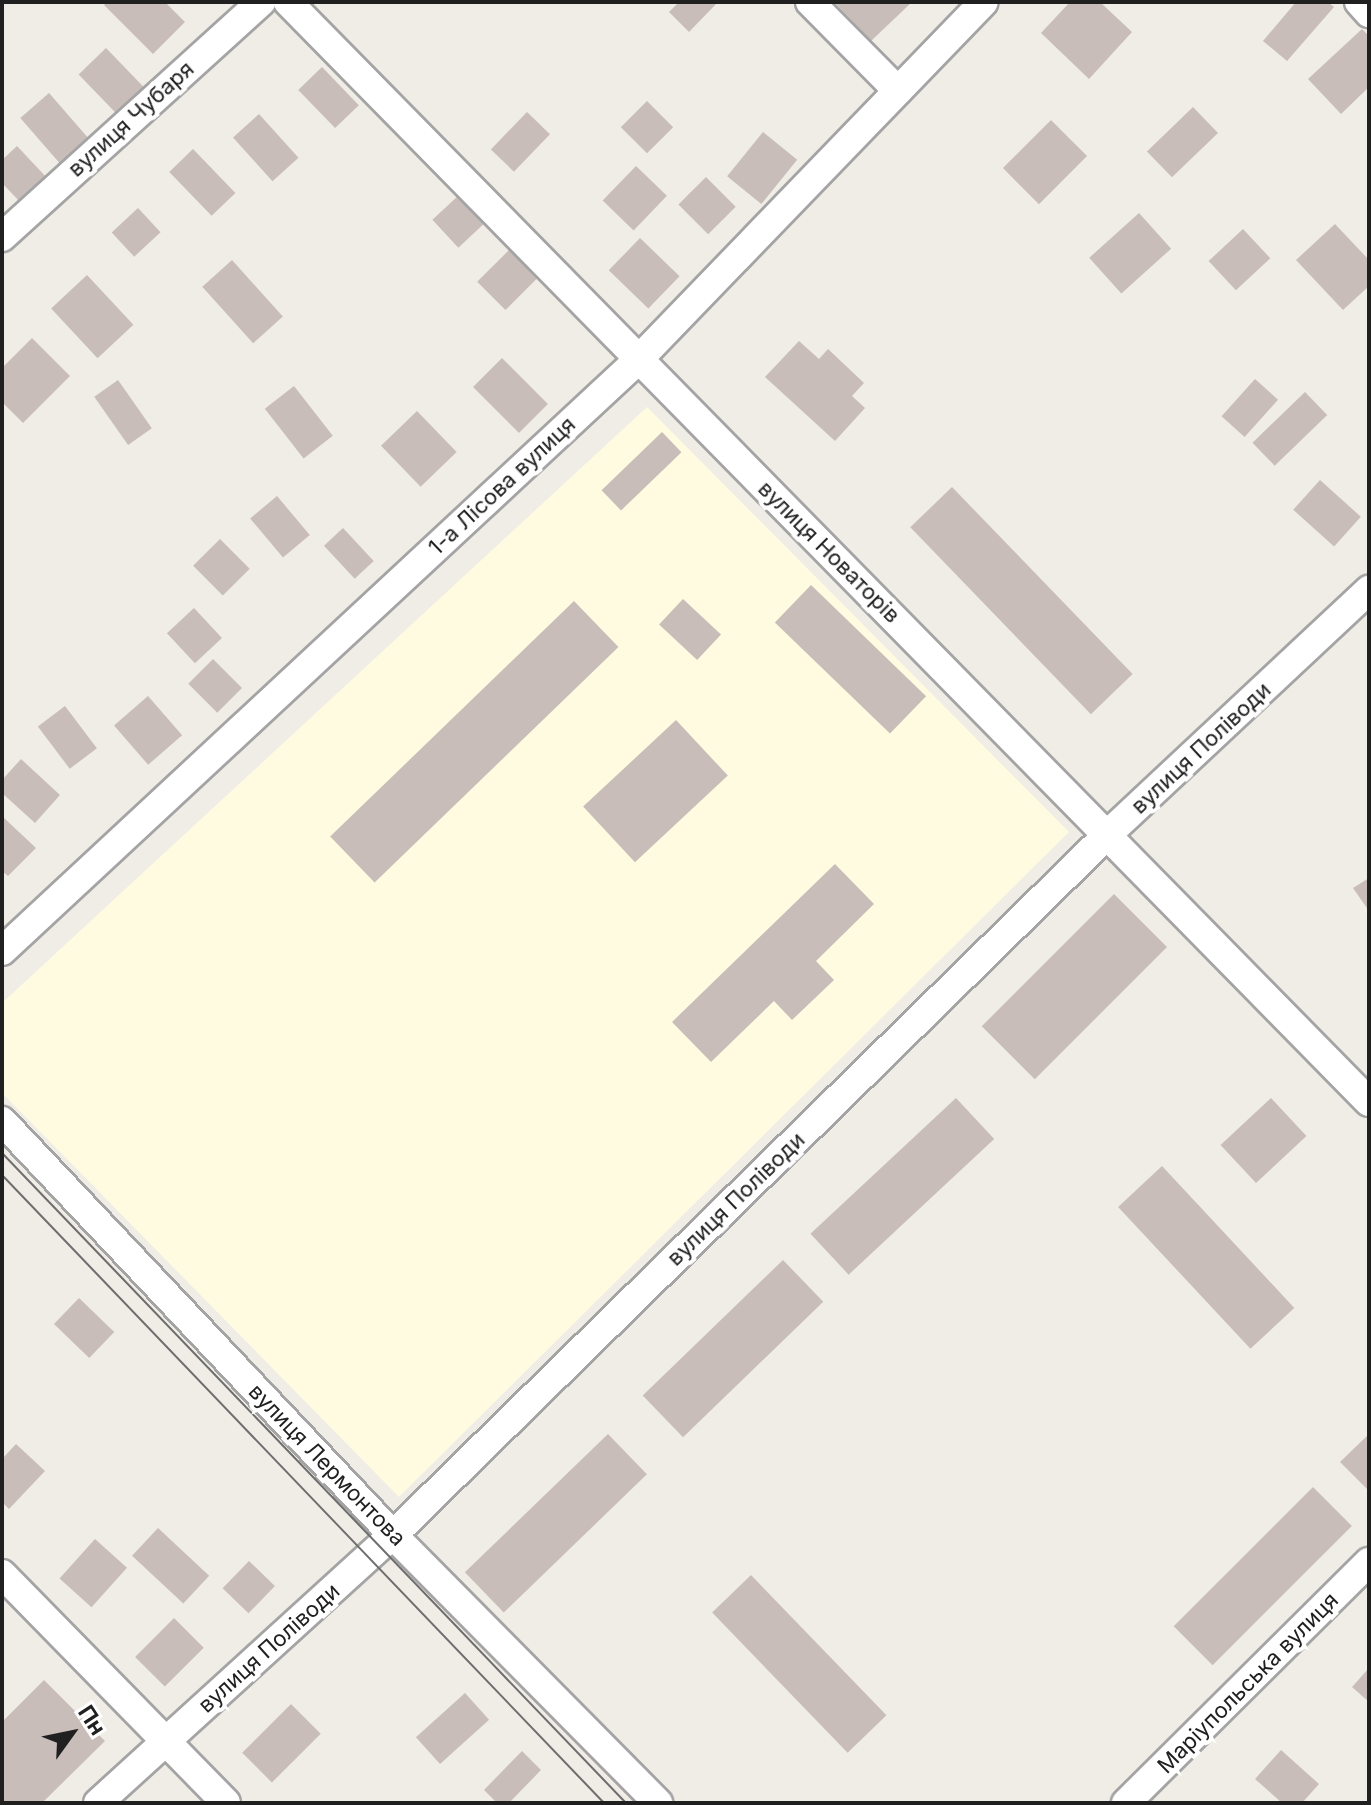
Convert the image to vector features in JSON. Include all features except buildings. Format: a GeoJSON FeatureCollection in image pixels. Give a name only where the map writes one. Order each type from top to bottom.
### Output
{"type":"FeatureCollection","features":[{"type":"Feature","properties":{"kind":"street","name":"вулиця Чубаря"},"geometry":{"type":"LineString","coordinates":[[2,237],[261,2]]}},
{"type":"Feature","properties":{"kind":"street","name":"вулиця Новаторів"},"geometry":{"type":"LineString","coordinates":[[288,2],[1369,1102]]}},
{"type":"Feature","properties":{"kind":"street"},"geometry":{"type":"LineString","coordinates":[[810,2],[898,91]]}},
{"type":"Feature","properties":{"kind":"street","name":"1-а Лісова вулиця"},"geometry":{"type":"LineString","coordinates":[[2,951],[639,359],[984,2]]}},
{"type":"Feature","properties":{"kind":"street"},"geometry":{"type":"LineString","coordinates":[[1359,2],[1369,13]]}},
{"type":"Feature","properties":{"kind":"street","name":"вулиця Поліводи"},"geometry":{"type":"LineString","coordinates":[[98,1803],[393,1535],[1107,835],[1369,590]]}},
{"type":"Feature","properties":{"kind":"street","name":"вулиця Лермонтова"},"geometry":{"type":"LineString","coordinates":[[2,1121],[393,1535],[658,1803]]}},
{"type":"Feature","properties":{"kind":"street","name":"Маріупольська вулиця"},"geometry":{"type":"LineString","coordinates":[[1126,1803],[1369,1562]]}},
{"type":"Feature","properties":{"kind":"street"},"geometry":{"type":"LineString","coordinates":[[2,1574],[226,1803]]}},
{"type":"Feature","properties":{"kind":"shaded area"},"geometry":{"type":"Polygon","coordinates":[[[647,407],[1069,832],[399,1497],[2,1093],[2,1003],[647,407]]]}},
{"type":"Feature","properties":{"kind":"tram line"},"geometry":{"type":"LineString","coordinates":[[2,1153],[626,1803]]}},
{"type":"Feature","properties":{"kind":"tram line"},"geometry":{"type":"LineString","coordinates":[[2,1175],[604,1803]]}}]}
